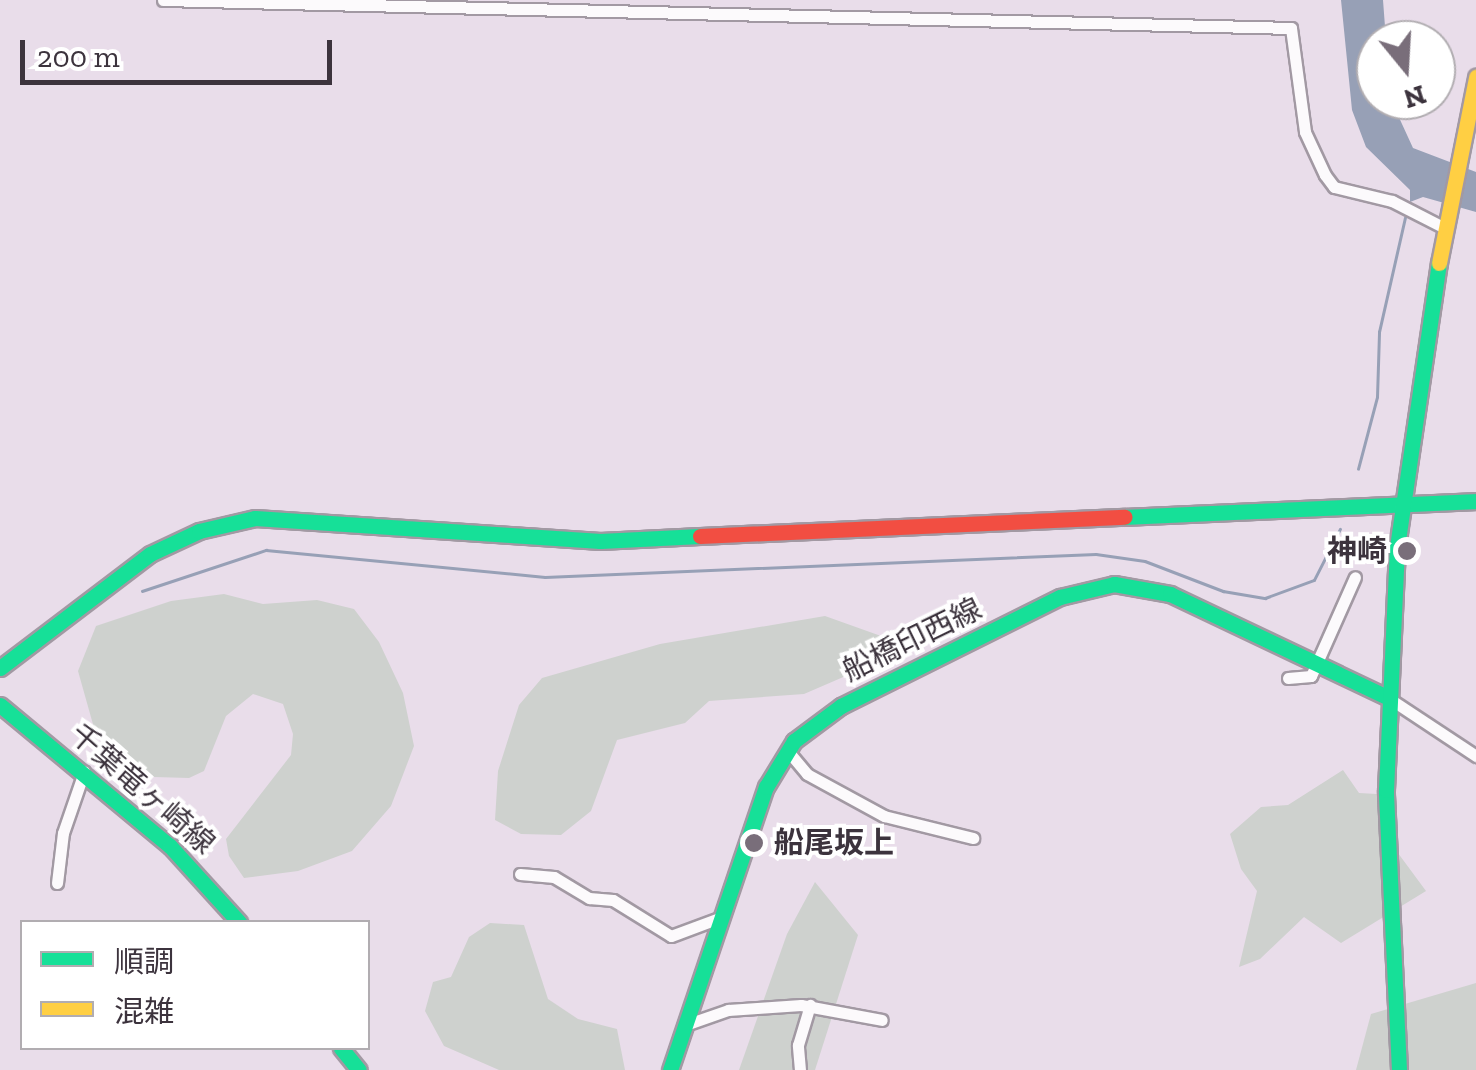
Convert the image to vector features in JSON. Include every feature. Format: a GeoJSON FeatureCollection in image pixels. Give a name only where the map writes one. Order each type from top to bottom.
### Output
{"type":"FeatureCollection","features":[{"type":"Feature","properties":{"kind":"main road"},"geometry":{"type":"LineString","coordinates":[[1400,1070],[1388,901],[1387,697],[1401,500],[1445,226],[1476,77]]}},
{"type":"Feature","properties":{"kind":"main road"},"geometry":{"type":"LineString","coordinates":[[0,668],[150,554],[200,531],[255,518],[600,541],[1401,500],[1476,501]]}},
{"type":"Feature","properties":{"kind":"main road","name":"船橋印西線"},"geometry":{"type":"LineString","coordinates":[[670,1070],[766,787],[787,750],[841,706],[1060,597],[1107,584],[1170,594],[1387,697]]}},
{"type":"Feature","properties":{"kind":"main road","name":"千葉竜ヶ崎線"},"geometry":{"type":"LineString","coordinates":[[0,705],[170,846],[237,920]]}},
{"type":"Feature","properties":{"kind":"main road"},"geometry":{"type":"LineString","coordinates":[[343,1050],[359,1070]]}},
{"type":"Feature","properties":{"kind":"street"},"geometry":{"type":"LineString","coordinates":[[162,0],[1291,28],[1305,132],[1334,187],[1392,201],[1445,226]]}},
{"type":"Feature","properties":{"kind":"street"},"geometry":{"type":"LineString","coordinates":[[1288,678],[1306,680],[1317,667],[1355,577]]}},
{"type":"Feature","properties":{"kind":"street"},"geometry":{"type":"LineString","coordinates":[[1387,697],[1476,756]]}},
{"type":"Feature","properties":{"kind":"street"},"geometry":{"type":"LineString","coordinates":[[787,750],[807,774],[884,816],[973,838]]}},
{"type":"Feature","properties":{"kind":"street"},"geometry":{"type":"LineString","coordinates":[[57,883],[63,833],[84,772]]}},
{"type":"Feature","properties":{"kind":"street"},"geometry":{"type":"LineString","coordinates":[[520,874],[554,877],[589,898],[613,900],[671,936],[722,917]]}},
{"type":"Feature","properties":{"kind":"street"},"geometry":{"type":"LineString","coordinates":[[800,1070],[798,1045],[810,1005]]}},
{"type":"Feature","properties":{"kind":"street"},"geometry":{"type":"LineString","coordinates":[[685,1024],[728,1010],[810,1005],[882,1020]]}},
{"type":"Feature","properties":{"kind":"shaded area"},"geometry":{"type":"Polygon","coordinates":[[[224,594],[263,604],[317,600],[354,609],[379,642],[403,693],[414,746],[391,806],[352,851],[298,871],[244,878],[229,856],[226,839],[291,755],[293,734],[283,704],[253,694],[226,716],[204,771],[189,778],[154,777],[96,735],[78,671],[96,626],[171,601],[224,594]]]}},
{"type":"Feature","properties":{"kind":"shaded area"},"geometry":{"type":"Polygon","coordinates":[[[825,616],[881,636],[848,675],[804,694],[709,701],[685,723],[617,740],[591,811],[561,835],[521,834],[495,820],[498,771],[519,705],[542,678],[660,644],[825,616]]]}},
{"type":"Feature","properties":{"kind":"shaded area"},"geometry":{"type":"Polygon","coordinates":[[[1343,770],[1359,793],[1394,795],[1395,849],[1426,891],[1341,943],[1304,917],[1260,959],[1239,967],[1257,891],[1241,869],[1230,834],[1261,807],[1288,805],[1343,770]]]}},
{"type":"Feature","properties":{"kind":"shaded area"},"geometry":{"type":"Polygon","coordinates":[[[815,882],[858,935],[815,1070],[739,1070],[787,934],[815,882]]]}},
{"type":"Feature","properties":{"kind":"shaded area"},"geometry":{"type":"Polygon","coordinates":[[[490,923],[524,925],[548,999],[578,1019],[617,1029],[625,1070],[499,1070],[444,1046],[425,1011],[433,982],[451,977],[469,937],[490,923]]]}},
{"type":"Feature","properties":{"kind":"shaded area"},"geometry":{"type":"Polygon","coordinates":[[[1476,983],[1476,1070],[1356,1070],[1371,1014],[1476,983]]]}},
{"type":"Feature","properties":{"kind":"water"},"geometry":{"type":"Polygon","coordinates":[[[1341,0],[1383,0],[1384,20],[1356,20],[1356,120],[1400,120],[1413,148],[1476,172],[1476,212],[1423,197],[1410,202],[1410,190],[1366,147],[1352,110],[1341,0]]]}},
{"type":"Feature","properties":{"kind":"waterway"},"geometry":{"type":"LineString","coordinates":[[1358,469],[1377,397],[1379,332],[1405,218]]}},
{"type":"Feature","properties":{"kind":"waterway"},"geometry":{"type":"LineString","coordinates":[[142,591],[266,550],[545,577],[1096,554],[1145,561],[1223,591],[1265,598],[1314,580],[1340,529]]}},
{"type":"Feature","properties":{"kind":"traffic: fast"},"geometry":{"type":"LineString","coordinates":[[1399,1070],[1386,790],[1397,547],[1439,263]]}},
{"type":"Feature","properties":{"kind":"traffic: fast"},"geometry":{"type":"LineString","coordinates":[[1125,517],[1476,501]]}},
{"type":"Feature","properties":{"kind":"traffic: fast"},"geometry":{"type":"LineString","coordinates":[[0,668],[150,554],[199,531],[255,518],[600,541],[700,536]]}},
{"type":"Feature","properties":{"kind":"traffic: fast"},"geometry":{"type":"LineString","coordinates":[[670,1070],[766,787],[794,741],[841,706],[1060,597],[1114,584],[1170,594],[1387,697]]}},
{"type":"Feature","properties":{"kind":"traffic: fast"},"geometry":{"type":"LineString","coordinates":[[0,705],[170,846],[237,920]]}},
{"type":"Feature","properties":{"kind":"traffic: fast"},"geometry":{"type":"LineString","coordinates":[[343,1050],[359,1070]]}},
{"type":"Feature","properties":{"kind":"traffic: slow"},"geometry":{"type":"LineString","coordinates":[[1439,263],[1476,77]]}},
{"type":"Feature","properties":{"kind":"traffic: jam"},"geometry":{"type":"LineString","coordinates":[[700,536],[1125,517]]}},
{"type":"Feature","properties":{"kind":"place","name":"神崎"},"geometry":{"type":"Point","coordinates":[1407,551]}},
{"type":"Feature","properties":{"kind":"place","name":"船尾坂上"},"geometry":{"type":"Point","coordinates":[754,843]}}]}
